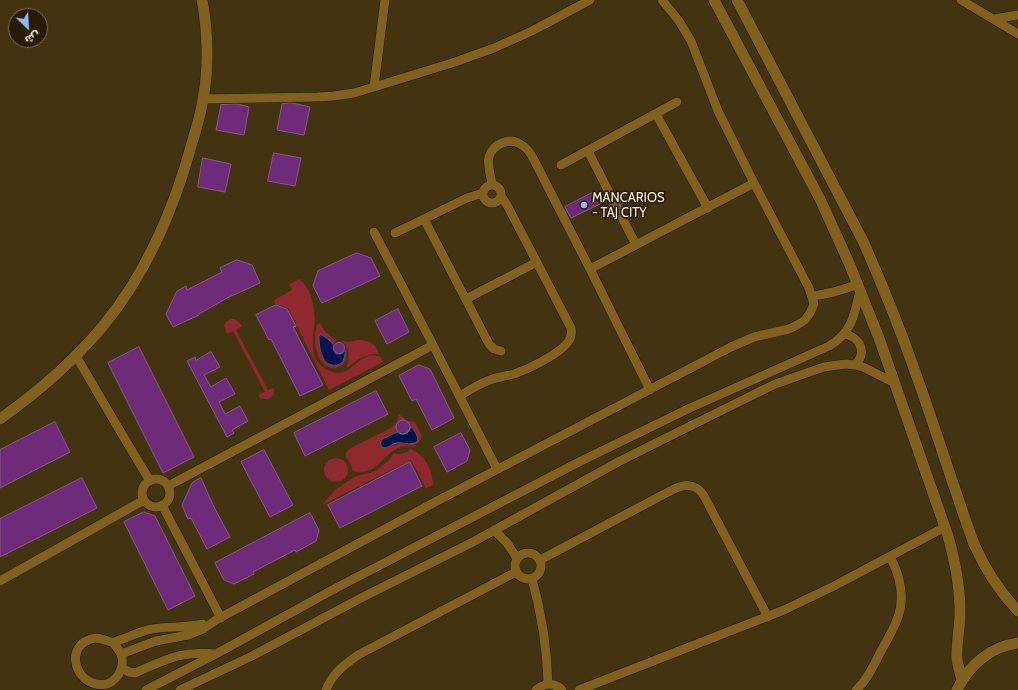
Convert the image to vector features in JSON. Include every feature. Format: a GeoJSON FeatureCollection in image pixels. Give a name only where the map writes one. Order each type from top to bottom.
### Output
{"type":"FeatureCollection","features":[{"type":"Feature","properties":{"kind":"main road"},"geometry":{"type":"LineString","coordinates":[[0,419],[47,383],[76,356],[104,326],[137,277],[155,245],[184,173],[203,99],[206,54],[202,0]]}},
{"type":"Feature","properties":{"kind":"main road"},"geometry":{"type":"LineString","coordinates":[[714,0],[823,206],[843,248],[895,383],[952,551],[957,579],[960,614],[957,659],[959,685]]}},
{"type":"Feature","properties":{"kind":"main road"},"geometry":{"type":"LineString","coordinates":[[737,0],[863,241],[877,272],[917,377],[974,544],[986,569],[1000,591],[1018,611]]}},
{"type":"Feature","properties":{"kind":"main road"},"geometry":{"type":"LineString","coordinates":[[959,685],[969,670],[988,653],[999,648],[1018,643]]}},
{"type":"Feature","properties":{"kind":"street"},"geometry":{"type":"LineString","coordinates":[[374,87],[384,0]]}},
{"type":"Feature","properties":{"kind":"street"},"geometry":{"type":"LineString","coordinates":[[203,99],[317,98],[354,93],[494,48],[532,31],[590,0]]}},
{"type":"Feature","properties":{"kind":"street"},"geometry":{"type":"LineString","coordinates":[[121,654],[156,641],[188,635],[203,629],[437,501],[731,347],[754,338],[789,329],[797,326],[805,320],[814,304],[809,288],[718,111],[691,41],[679,21],[662,0]]}},
{"type":"Feature","properties":{"kind":"street"},"geometry":{"type":"LineString","coordinates":[[961,0],[1018,34]]}},
{"type":"Feature","properties":{"kind":"street"},"geometry":{"type":"LineString","coordinates":[[994,19],[1018,15]]}},
{"type":"Feature","properties":{"kind":"street"},"geometry":{"type":"LineString","coordinates":[[561,165],[677,102]]}},
{"type":"Feature","properties":{"kind":"street"},"geometry":{"type":"LineString","coordinates":[[656,114],[708,208]]}},
{"type":"Feature","properties":{"kind":"street"},"geometry":{"type":"LineString","coordinates":[[492,185],[488,163],[489,157],[496,146],[508,141],[514,142],[520,144],[530,152],[650,390]]}},
{"type":"Feature","properties":{"kind":"street"},"geometry":{"type":"LineString","coordinates":[[588,151],[636,245]]}},
{"type":"Feature","properties":{"kind":"street"},"geometry":{"type":"LineString","coordinates":[[590,269],[754,183]]}},
{"type":"Feature","properties":{"kind":"street"},"geometry":{"type":"LineString","coordinates":[[460,396],[480,384],[526,369],[552,355],[569,341],[571,335],[571,328],[501,196],[499,188],[490,185],[485,188],[483,193],[484,198],[491,203],[496,202],[501,196]]}},
{"type":"Feature","properties":{"kind":"street"},"geometry":{"type":"LineString","coordinates":[[395,233],[467,198],[483,193]]}},
{"type":"Feature","properties":{"kind":"street"},"geometry":{"type":"LineString","coordinates":[[424,219],[489,344],[502,351]]}},
{"type":"Feature","properties":{"kind":"street"},"geometry":{"type":"LineString","coordinates":[[374,232],[434,345],[497,469]]}},
{"type":"Feature","properties":{"kind":"street"},"geometry":{"type":"LineString","coordinates":[[466,299],[537,262]]}},
{"type":"Feature","properties":{"kind":"street"},"geometry":{"type":"LineString","coordinates":[[146,690],[216,654],[336,588],[579,462],[690,408],[835,343],[845,334],[852,320],[859,287],[830,294],[812,296]]}},
{"type":"Feature","properties":{"kind":"street"},"geometry":{"type":"LineString","coordinates":[[845,334],[852,336],[860,344],[861,355],[855,365]]}},
{"type":"Feature","properties":{"kind":"street"},"geometry":{"type":"LineString","coordinates":[[168,486],[434,345]]}},
{"type":"Feature","properties":{"kind":"street"},"geometry":{"type":"LineString","coordinates":[[76,356],[150,481]]}},
{"type":"Feature","properties":{"kind":"street"},"geometry":{"type":"LineString","coordinates":[[180,690],[252,656],[494,530],[658,442],[773,386],[824,367],[838,365],[855,365],[863,367],[895,383]]}},
{"type":"Feature","properties":{"kind":"street"},"geometry":{"type":"LineString","coordinates":[[160,480],[168,486],[170,491],[169,497],[167,502],[162,505],[157,507],[152,506],[144,500],[143,489],[150,481],[160,480]]}},
{"type":"Feature","properties":{"kind":"street"},"geometry":{"type":"LineString","coordinates":[[540,560],[670,490],[691,485],[697,488],[704,496],[768,617]]}},
{"type":"Feature","properties":{"kind":"street"},"geometry":{"type":"LineString","coordinates":[[0,581],[144,500]]}},
{"type":"Feature","properties":{"kind":"street"},"geometry":{"type":"LineString","coordinates":[[162,505],[219,619]]}},
{"type":"Feature","properties":{"kind":"street"},"geometry":{"type":"LineString","coordinates":[[579,690],[768,617],[890,557],[945,527]]}},
{"type":"Feature","properties":{"kind":"street"},"geometry":{"type":"LineString","coordinates":[[494,530],[507,543],[518,558]]}},
{"type":"Feature","properties":{"kind":"street"},"geometry":{"type":"LineString","coordinates":[[528,553],[535,555],[540,560],[542,568],[539,575],[532,579],[528,580],[521,578],[516,572],[514,565],[520,555],[528,553]]}},
{"type":"Feature","properties":{"kind":"street"},"geometry":{"type":"LineString","coordinates":[[856,690],[868,675],[898,618],[901,600],[900,582],[890,557]]}},
{"type":"Feature","properties":{"kind":"street"},"geometry":{"type":"LineString","coordinates":[[326,690],[337,671],[358,656],[516,572]]}},
{"type":"Feature","properties":{"kind":"street"},"geometry":{"type":"LineString","coordinates":[[532,579],[546,642],[548,684]]}},
{"type":"Feature","properties":{"kind":"street"},"geometry":{"type":"LineString","coordinates":[[112,642],[151,629],[194,626],[219,619]]}},
{"type":"Feature","properties":{"kind":"street"},"geometry":{"type":"LineString","coordinates":[[96,638],[107,640],[112,642],[118,648],[121,654],[122,668],[113,681],[104,685],[92,688],[81,678],[78,673],[75,660],[78,650],[86,642],[96,638]]}},
{"type":"Feature","properties":{"kind":"street"},"geometry":{"type":"LineString","coordinates":[[122,668],[126,671],[135,673],[169,658],[180,655],[198,652],[216,654]]}},
{"type":"Feature","properties":{"kind":"street"},"geometry":{"type":"LineString","coordinates":[[536,690],[548,684],[556,686],[562,690]]}},
{"type":"Feature","properties":{"kind":"shaded area"},"geometry":{"type":"Polygon","coordinates":[[[300,279],[308,290],[312,299],[315,319],[313,351],[315,358],[320,364],[329,371],[338,373],[345,372],[366,357],[381,357],[383,362],[329,390],[288,308],[275,304],[274,300],[292,290],[289,284],[300,279]]]}},
{"type":"Feature","properties":{"kind":"shaded area"},"geometry":{"type":"Polygon","coordinates":[[[231,319],[238,321],[242,326],[236,330],[268,390],[274,388],[274,394],[269,398],[260,398],[258,395],[265,392],[233,331],[227,334],[224,325],[231,319]]]}},
{"type":"Feature","properties":{"kind":"shaded area"},"geometry":{"type":"Polygon","coordinates":[[[320,323],[325,332],[336,341],[332,344],[325,336],[340,365],[343,361],[346,350],[347,354],[345,361],[341,366],[331,368],[325,365],[318,356],[315,336],[317,325],[320,323]]]}},
{"type":"Feature","properties":{"kind":"shaded area"},"geometry":{"type":"Polygon","coordinates":[[[320,335],[328,339],[333,344],[336,354],[341,354],[346,350],[341,363],[332,365],[322,356],[320,335]]]}},
{"type":"Feature","properties":{"kind":"shaded area"},"geometry":{"type":"Polygon","coordinates":[[[357,340],[371,343],[376,347],[379,354],[366,356],[347,368],[349,353],[347,347],[342,341],[349,342],[357,340]]]}},
{"type":"Feature","properties":{"kind":"shaded area"},"geometry":{"type":"Polygon","coordinates":[[[399,414],[405,419],[405,421],[400,421],[397,424],[396,427],[398,432],[384,438],[392,444],[400,443],[409,445],[414,429],[407,421],[415,422],[422,436],[419,442],[413,447],[404,446],[396,449],[377,466],[370,470],[362,472],[353,471],[346,457],[346,453],[349,449],[391,428],[397,422],[399,414]]]}},
{"type":"Feature","properties":{"kind":"shaded area"},"geometry":{"type":"Polygon","coordinates":[[[410,427],[414,431],[418,440],[413,444],[396,443],[385,448],[382,447],[380,443],[384,438],[398,432],[406,434],[410,427]]]}},
{"type":"Feature","properties":{"kind":"shaded area"},"geometry":{"type":"Polygon","coordinates":[[[410,449],[420,455],[427,463],[430,468],[433,485],[426,488],[411,460],[322,505],[335,490],[354,477],[377,470],[389,460],[394,453],[403,454],[410,449]]]}},
{"type":"Feature","properties":{"kind":"shaded area"},"geometry":{"type":"Polygon","coordinates":[[[336,458],[345,461],[348,470],[345,479],[336,482],[327,479],[324,470],[327,461],[336,458]]]}},
{"type":"Feature","properties":{"kind":"building"},"geometry":{"type":"Polygon","coordinates":[[[292,103],[310,107],[304,135],[277,130],[282,104],[292,103]]]}},
{"type":"Feature","properties":{"kind":"building"},"geometry":{"type":"Polygon","coordinates":[[[238,104],[249,107],[244,135],[216,130],[221,105],[238,104]]]}},
{"type":"Feature","properties":{"kind":"building"},"geometry":{"type":"Polygon","coordinates":[[[274,153],[301,158],[295,186],[268,181],[274,153]]]}},
{"type":"Feature","properties":{"kind":"building"},"geometry":{"type":"Polygon","coordinates":[[[203,158],[231,164],[225,192],[198,187],[203,158]]]}},
{"type":"Feature","properties":{"kind":"building","name":"MANCARIOS - TAJ CITY"},"geometry":{"type":"Polygon","coordinates":[[[596,191],[602,203],[571,218],[565,207],[596,191]]]}},
{"type":"Feature","properties":{"kind":"building"},"geometry":{"type":"Polygon","coordinates":[[[357,253],[371,258],[380,276],[322,303],[313,286],[318,271],[357,253]]]}},
{"type":"Feature","properties":{"kind":"building"},"geometry":{"type":"Polygon","coordinates":[[[237,260],[252,265],[260,283],[227,298],[199,315],[173,327],[166,314],[177,291],[186,286],[187,290],[222,272],[220,268],[237,260]]]}},
{"type":"Feature","properties":{"kind":"building"},"geometry":{"type":"Polygon","coordinates":[[[276,305],[287,309],[296,326],[293,327],[323,385],[300,396],[271,339],[269,340],[256,315],[276,305]]]}},
{"type":"Feature","properties":{"kind":"building"},"geometry":{"type":"Polygon","coordinates":[[[398,309],[409,332],[387,344],[375,321],[398,309]]]}},
{"type":"Feature","properties":{"kind":"building"},"geometry":{"type":"Polygon","coordinates":[[[339,342],[343,344],[345,348],[343,352],[339,354],[335,352],[333,348],[335,344],[339,342]]]}},
{"type":"Feature","properties":{"kind":"building"},"geometry":{"type":"Polygon","coordinates":[[[139,347],[194,457],[163,473],[108,363],[139,347]]]}},
{"type":"Feature","properties":{"kind":"building"},"geometry":{"type":"Polygon","coordinates":[[[211,352],[220,367],[204,375],[211,387],[226,378],[235,394],[219,402],[225,414],[240,406],[248,421],[232,430],[234,433],[227,437],[187,361],[195,357],[196,360],[211,352]]]}},
{"type":"Feature","properties":{"kind":"building"},"geometry":{"type":"Polygon","coordinates":[[[419,365],[430,369],[454,418],[432,430],[416,399],[412,401],[399,376],[419,365]]]}},
{"type":"Feature","properties":{"kind":"building"},"geometry":{"type":"Polygon","coordinates":[[[376,391],[388,414],[305,456],[294,433],[376,391]]]}},
{"type":"Feature","properties":{"kind":"building"},"geometry":{"type":"Polygon","coordinates":[[[403,420],[408,422],[410,427],[408,432],[403,434],[398,432],[396,427],[398,422],[403,420]]]}},
{"type":"Feature","properties":{"kind":"building"},"geometry":{"type":"Polygon","coordinates":[[[55,422],[70,452],[0,488],[0,450],[55,422]]]}},
{"type":"Feature","properties":{"kind":"building"},"geometry":{"type":"Polygon","coordinates":[[[461,433],[470,450],[467,461],[447,472],[434,447],[461,433]]]}},
{"type":"Feature","properties":{"kind":"building"},"geometry":{"type":"Polygon","coordinates":[[[264,450],[293,505],[270,517],[241,462],[264,450]]]}},
{"type":"Feature","properties":{"kind":"building"},"geometry":{"type":"Polygon","coordinates":[[[410,462],[422,486],[340,528],[328,505],[410,462]]]}},
{"type":"Feature","properties":{"kind":"building"},"geometry":{"type":"Polygon","coordinates":[[[82,478],[97,508],[0,557],[0,519],[82,478]]]}},
{"type":"Feature","properties":{"kind":"building"},"geometry":{"type":"Polygon","coordinates":[[[201,478],[230,537],[207,549],[191,518],[188,519],[182,505],[192,483],[201,478]]]}},
{"type":"Feature","properties":{"kind":"building"},"geometry":{"type":"Polygon","coordinates":[[[144,512],[155,516],[195,596],[168,610],[124,522],[144,512]]]}},
{"type":"Feature","properties":{"kind":"building"},"geometry":{"type":"Polygon","coordinates":[[[310,513],[319,530],[316,541],[253,572],[254,574],[234,584],[224,580],[215,563],[310,513]]]}},
{"type":"Feature","properties":{"kind":"place","name":"MANCARIOS - TAJ CITY"},"geometry":{"type":"Point","coordinates":[584,205]}}]}
